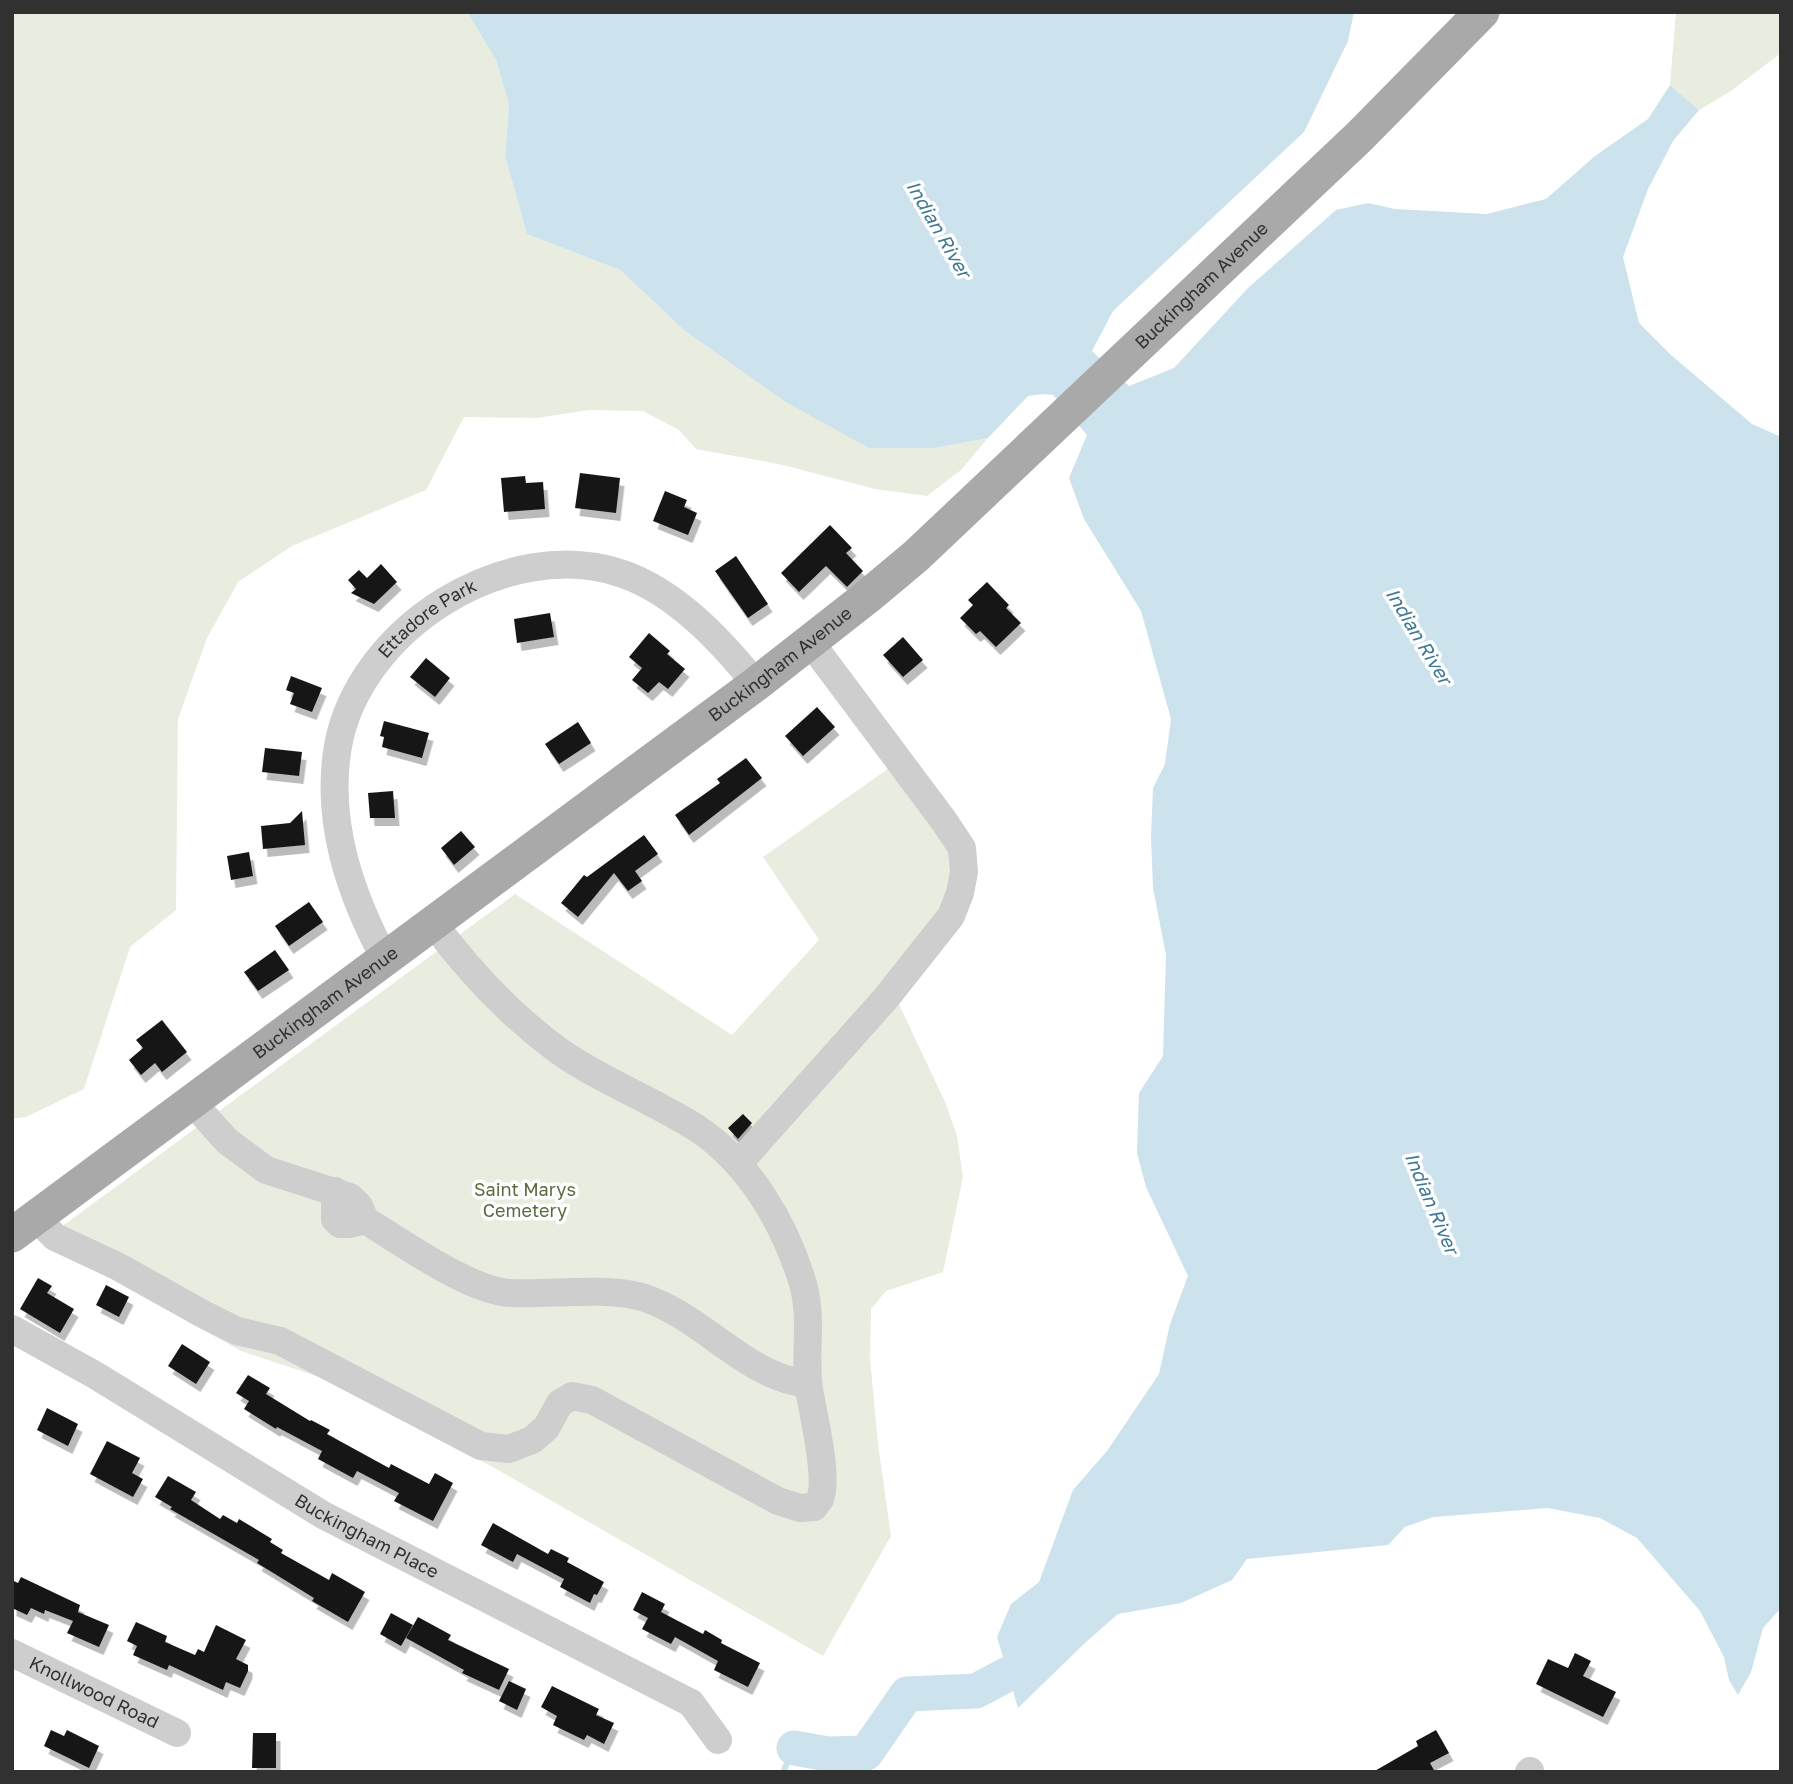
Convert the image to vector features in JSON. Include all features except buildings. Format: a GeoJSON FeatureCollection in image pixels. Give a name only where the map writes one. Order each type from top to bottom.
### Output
{"type":"FeatureCollection","features":[{"type":"Feature","properties":{"kind":"main road","name":"Buckingham Avenue"},"geometry":{"type":"LineString","coordinates":[[24,1227],[811,643],[916,556],[1360,136],[1482,12]]}},
{"type":"Feature","properties":{"kind":"street","name":"Ettadore Park"},"geometry":{"type":"LineString","coordinates":[[385,959],[371,932],[339,843],[334,792],[339,744],[349,712],[363,684],[383,656],[432,608],[473,585],[502,574],[534,567],[595,568],[622,574],[645,584],[701,624],[756,684]]}},
{"type":"Feature","properties":{"kind":"street"},"geometry":{"type":"LineString","coordinates":[[738,1164],[932,943],[951,916],[960,893],[964,872],[962,848],[944,821],[811,643]]}},
{"type":"Feature","properties":{"kind":"street"},"geometry":{"type":"LineString","coordinates":[[24,1227],[55,1237],[119,1267],[237,1331],[280,1341],[481,1446],[509,1449],[532,1440],[546,1428],[560,1403],[572,1396],[580,1397],[778,1500],[800,1508],[814,1507],[820,1498],[823,1479],[808,1384],[810,1325],[804,1286],[789,1244],[763,1195],[738,1164],[699,1130],[572,1059],[526,1026],[485,985],[433,923]]}},
{"type":"Feature","properties":{"kind":"street"},"geometry":{"type":"LineString","coordinates":[[192,1102],[227,1141],[266,1171],[350,1197],[359,1206],[365,1220],[477,1286],[511,1294],[557,1291],[642,1297],[673,1310],[742,1357],[781,1379],[808,1384]]}},
{"type":"Feature","properties":{"kind":"street","name":"Buckingham Place"},"geometry":{"type":"LineString","coordinates":[[12,1329],[95,1375],[323,1515],[691,1703],[718,1740]]}},
{"type":"Feature","properties":{"kind":"street","name":"Knollwood Road"},"geometry":{"type":"LineString","coordinates":[[12,1653],[177,1733]]}},
{"type":"Feature","properties":{"kind":"green space"},"geometry":{"type":"Polygon","coordinates":[[[12,12],[467,12],[496,60],[509,105],[505,156],[527,234],[620,270],[685,331],[784,401],[935,448],[988,438],[961,470],[927,496],[875,489],[779,464],[696,449],[679,430],[643,411],[589,410],[537,418],[464,417],[426,490],[292,546],[238,582],[207,638],[178,719],[176,910],[130,947],[84,1089],[26,1117],[12,1119],[12,12]]]}},
{"type":"Feature","properties":{"kind":"green space"},"geometry":{"type":"Polygon","coordinates":[[[1676,12],[1781,12],[1781,53],[1731,91],[1699,110],[1670,85],[1676,12]]]}},
{"type":"Feature","properties":{"kind":"green space","name":"Saint Marys Cemetery"},"geometry":{"type":"Polygon","coordinates":[[[909,754],[963,830],[959,922],[940,953],[897,1000],[946,1104],[957,1136],[963,1177],[943,1272],[886,1291],[871,1309],[870,1358],[878,1444],[891,1536],[823,1656],[491,1466],[325,1379],[241,1351],[42,1241],[515,894],[732,1035],[819,940],[763,857],[909,754]]]}},
{"type":"Feature","properties":{"kind":"water","name":"Indian River"},"geometry":{"type":"Polygon","coordinates":[[[467,12],[1354,12],[1348,41],[1304,132],[1113,311],[1092,351],[1129,386],[1174,368],[1248,288],[1336,210],[1368,203],[1395,209],[1487,214],[1546,199],[1595,156],[1648,119],[1670,85],[1699,110],[1673,141],[1648,189],[1623,257],[1639,323],[1670,354],[1752,424],[1781,437],[1781,1608],[1763,1628],[1751,1672],[1738,1695],[1729,1680],[1724,1657],[1700,1611],[1637,1538],[1600,1518],[1548,1508],[1433,1517],[1405,1527],[1388,1545],[1247,1559],[1232,1580],[1181,1603],[1118,1614],[1018,1708],[997,1637],[1011,1604],[1039,1582],[1073,1490],[1107,1451],[1159,1374],[1170,1324],[1188,1276],[1146,1187],[1137,1153],[1139,1093],[1163,1056],[1166,955],[1153,888],[1151,836],[1153,788],[1165,764],[1171,719],[1141,611],[1084,519],[1069,478],[1087,435],[1053,395],[1043,394],[1028,396],[988,438],[935,448],[869,448],[784,401],[685,331],[620,270],[527,234],[505,156],[509,105],[496,60],[467,12]]]}},
{"type":"Feature","properties":{"kind":"waterway"},"geometry":{"type":"LineString","coordinates":[[794,1748],[828,1754],[866,1753],[907,1694],[976,1691],[1008,1674]]}},
{"type":"Feature","properties":{"kind":"waterway"},"geometry":{"type":"LineString","coordinates":[[783,1772],[794,1748]]}}]}
